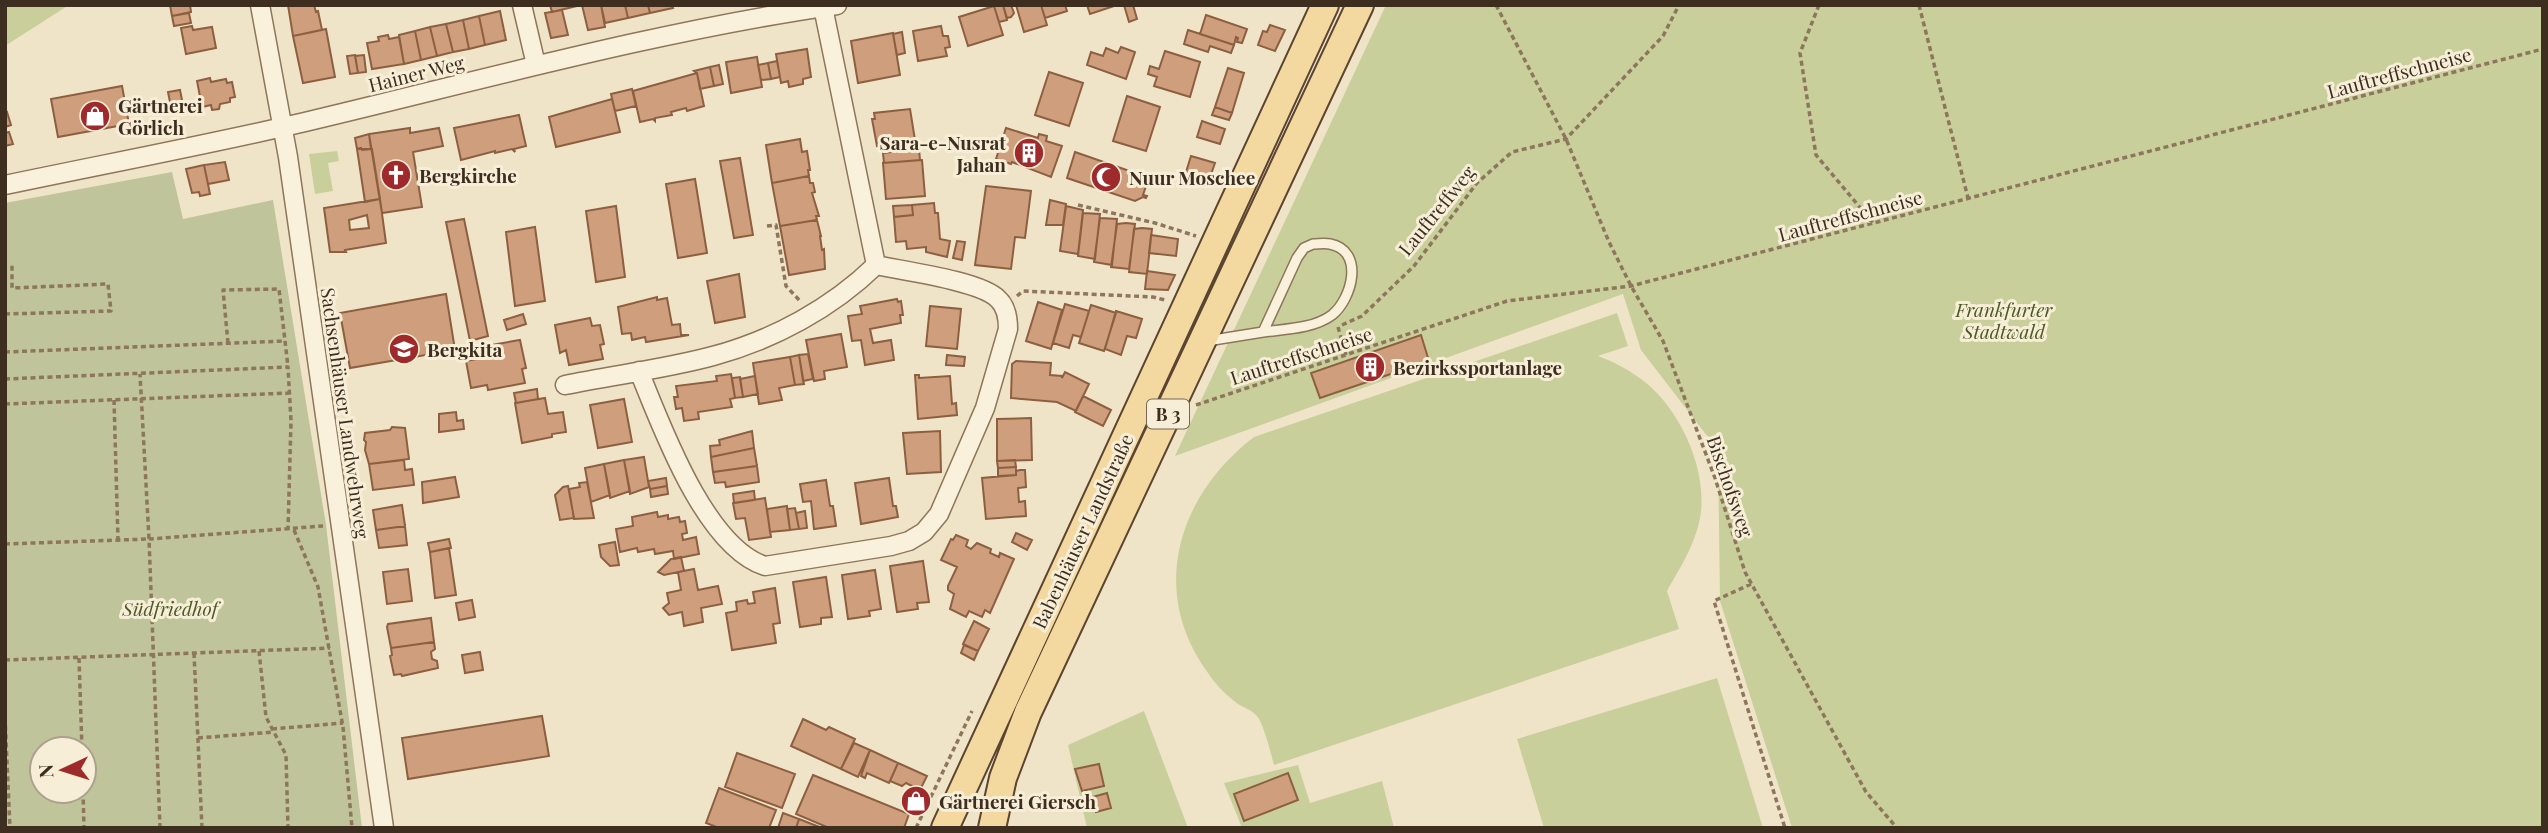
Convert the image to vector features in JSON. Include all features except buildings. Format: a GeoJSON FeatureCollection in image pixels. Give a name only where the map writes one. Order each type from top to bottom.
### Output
{"type":"FeatureCollection","features":[{"type":"Feature","properties":{"kind":"main road","name":"Babenhäuser Landstraße"},"geometry":{"type":"LineString","coordinates":[[945,828],[1325,5]]}},
{"type":"Feature","properties":{"kind":"main road","name":"Babenhäuser Landstraße"},"geometry":{"type":"LineString","coordinates":[[992,828],[1003,778],[1028,712],[1360,5]]}},
{"type":"Feature","properties":{"kind":"street","name":"Sachsenhäuser Landwehrweg"},"geometry":{"type":"LineString","coordinates":[[260,5],[283,127],[384,828]]}},
{"type":"Feature","properties":{"kind":"street"},"geometry":{"type":"LineString","coordinates":[[522,5],[536,65]]}},
{"type":"Feature","properties":{"kind":"street","name":"Hainer Weg"},"geometry":{"type":"LineString","coordinates":[[5,185],[283,127],[536,65],[830,6]]}},
{"type":"Feature","properties":{"kind":"street"},"geometry":{"type":"LineString","coordinates":[[830,6],[876,265]]}},
{"type":"Feature","properties":{"kind":"street"},"geometry":{"type":"LineString","coordinates":[[639,371],[670,449],[687,481],[715,524],[746,558],[765,566],[909,541],[924,532],[939,514],[985,408],[1008,329],[1004,305],[997,296],[978,287],[876,265]]}},
{"type":"Feature","properties":{"kind":"street"},"geometry":{"type":"LineString","coordinates":[[565,384],[725,352],[780,331],[861,280],[876,265]]}},
{"type":"Feature","properties":{"kind":"lane"},"geometry":{"type":"LineString","coordinates":[[1202,342],[1263,332],[1315,323],[1332,315],[1345,300],[1353,276],[1351,262],[1340,248],[1330,244],[1313,244],[1304,248],[1263,332]]}},
{"type":"Feature","properties":{"kind":"path","name":"Bischofsweg"},"geometry":{"type":"LineString","coordinates":[[1496,5],[1566,139],[1609,242],[1662,341],[1715,478],[1751,584],[1866,792],[1897,828]]}},
{"type":"Feature","properties":{"kind":"path"},"geometry":{"type":"LineString","coordinates":[[1566,139],[1663,36],[1679,5]]}},
{"type":"Feature","properties":{"kind":"path"},"geometry":{"type":"LineString","coordinates":[[1819,5],[1800,53],[1816,155],[1873,223]]}},
{"type":"Feature","properties":{"kind":"path"},"geometry":{"type":"LineString","coordinates":[[1919,5],[1968,198]]}},
{"type":"Feature","properties":{"kind":"path","name":"Lauftreffschneise"},"geometry":{"type":"LineString","coordinates":[[1168,414],[1507,301],[1631,286],[2543,49]]}},
{"type":"Feature","properties":{"kind":"path","name":"Lauftreffweg"},"geometry":{"type":"LineString","coordinates":[[1338,327],[1362,316],[1414,266],[1477,183],[1512,152],[1566,139]]}},
{"type":"Feature","properties":{"kind":"path"},"geometry":{"type":"LineString","coordinates":[[1078,205],[1155,223],[1198,237]]}},
{"type":"Feature","properties":{"kind":"path"},"geometry":{"type":"LineString","coordinates":[[767,226],[776,225],[786,286],[812,313]]}},
{"type":"Feature","properties":{"kind":"path"},"geometry":{"type":"LineString","coordinates":[[12,263],[12,288]]}},
{"type":"Feature","properties":{"kind":"path"},"geometry":{"type":"LineString","coordinates":[[5,288],[108,284],[111,312],[5,314]]}},
{"type":"Feature","properties":{"kind":"path"},"geometry":{"type":"LineString","coordinates":[[228,343],[223,290],[279,289],[290,393],[288,530]]}},
{"type":"Feature","properties":{"kind":"path"},"geometry":{"type":"LineString","coordinates":[[1004,305],[1023,291],[1153,297],[1169,301]]}},
{"type":"Feature","properties":{"kind":"path"},"geometry":{"type":"LineString","coordinates":[[1315,323],[1317,337],[1338,327],[1346,355]]}},
{"type":"Feature","properties":{"kind":"path"},"geometry":{"type":"LineString","coordinates":[[5,352],[285,341]]}},
{"type":"Feature","properties":{"kind":"path"},"geometry":{"type":"LineString","coordinates":[[5,379],[288,367]]}},
{"type":"Feature","properties":{"kind":"path"},"geometry":{"type":"LineString","coordinates":[[140,373],[154,655],[159,828]]}},
{"type":"Feature","properties":{"kind":"path"},"geometry":{"type":"LineString","coordinates":[[5,404],[290,393]]}},
{"type":"Feature","properties":{"kind":"path"},"geometry":{"type":"LineString","coordinates":[[114,400],[118,540]]}},
{"type":"Feature","properties":{"kind":"path"},"geometry":{"type":"LineString","coordinates":[[5,544],[294,530],[341,522]]}},
{"type":"Feature","properties":{"kind":"path"},"geometry":{"type":"LineString","coordinates":[[294,530],[318,587],[330,648],[343,723],[352,828]]}},
{"type":"Feature","properties":{"kind":"path"},"geometry":{"type":"LineString","coordinates":[[1751,584],[1714,601],[1785,828]]}},
{"type":"Feature","properties":{"kind":"path"},"geometry":{"type":"LineString","coordinates":[[5,660],[330,648]]}},
{"type":"Feature","properties":{"kind":"path"},"geometry":{"type":"LineString","coordinates":[[259,651],[266,717],[286,755],[288,828]]}},
{"type":"Feature","properties":{"kind":"path"},"geometry":{"type":"LineString","coordinates":[[194,653],[202,828]]}},
{"type":"Feature","properties":{"kind":"path"},"geometry":{"type":"LineString","coordinates":[[79,658],[82,735]]}},
{"type":"Feature","properties":{"kind":"path"},"geometry":{"type":"LineString","coordinates":[[5,718],[10,828]]}},
{"type":"Feature","properties":{"kind":"path"},"geometry":{"type":"LineString","coordinates":[[198,738],[343,723]]}},
{"type":"Feature","properties":{"kind":"path"},"geometry":{"type":"LineString","coordinates":[[83,805],[84,828]]}},
{"type":"Feature","properties":{"kind":"green space"},"geometry":{"type":"Polygon","coordinates":[[[5,5],[69,5],[5,46],[5,5]]]}},
{"type":"Feature","properties":{"kind":"green space","name":"Frankfurter Stadtwald"},"geometry":{"type":"Polygon","coordinates":[[[1386,5],[2543,5],[2543,828],[1792,828],[1720,601],[1718,450],[1641,350],[1623,294],[1175,456],[1386,5]]]}},
{"type":"Feature","properties":{"kind":"green space"},"geometry":{"type":"Polygon","coordinates":[[[337,151],[339,161],[328,163],[333,191],[315,194],[309,154],[337,151]]]}},
{"type":"Feature","properties":{"kind":"green space","name":"Südfriedhof"},"geometry":{"type":"Polygon","coordinates":[[[172,172],[183,219],[273,200],[326,525],[362,828],[5,828],[5,203],[172,172]]]}},
{"type":"Feature","properties":{"kind":"green space"},"geometry":{"type":"Polygon","coordinates":[[[1617,313],[1628,346],[1598,356],[1628,371],[1658,394],[1688,441],[1699,477],[1699,523],[1688,553],[1667,591],[1679,629],[1274,765],[1259,718],[1229,697],[1211,677],[1190,642],[1179,610],[1176,578],[1180,546],[1190,516],[1206,487],[1228,460],[1254,437],[1617,313]]]}},
{"type":"Feature","properties":{"kind":"green space"},"geometry":{"type":"Polygon","coordinates":[[[1717,678],[1763,828],[1544,828],[1517,739],[1717,678]]]}},
{"type":"Feature","properties":{"kind":"green space"},"geometry":{"type":"Polygon","coordinates":[[[1144,711],[1188,828],[1087,828],[1068,745],[1144,711]]]}},
{"type":"Feature","properties":{"kind":"green space"},"geometry":{"type":"Polygon","coordinates":[[[1298,765],[1310,803],[1382,781],[1394,828],[1242,828],[1224,783],[1298,765]]]}},
{"type":"Feature","properties":{"kind":"place","name":"Gärtnerei Görlich"},"geometry":{"type":"Point","coordinates":[95,116]}},
{"type":"Feature","properties":{"kind":"place","name":"Sara-e-Nusrat Jahan"},"geometry":{"type":"Point","coordinates":[1029,153]}},
{"type":"Feature","properties":{"kind":"place","name":"Bergkirche"},"geometry":{"type":"Point","coordinates":[396,175]}},
{"type":"Feature","properties":{"kind":"place","name":"Nuur Moschee"},"geometry":{"type":"Point","coordinates":[1106,177]}},
{"type":"Feature","properties":{"kind":"place","name":"Bergkita"},"geometry":{"type":"Point","coordinates":[404,349]}},
{"type":"Feature","properties":{"kind":"place","name":"Bezirkssportanlage"},"geometry":{"type":"Point","coordinates":[1370,367]}},
{"type":"Feature","properties":{"kind":"place","name":"Gärtnerei Giersch"},"geometry":{"type":"Point","coordinates":[916,801]}}]}
